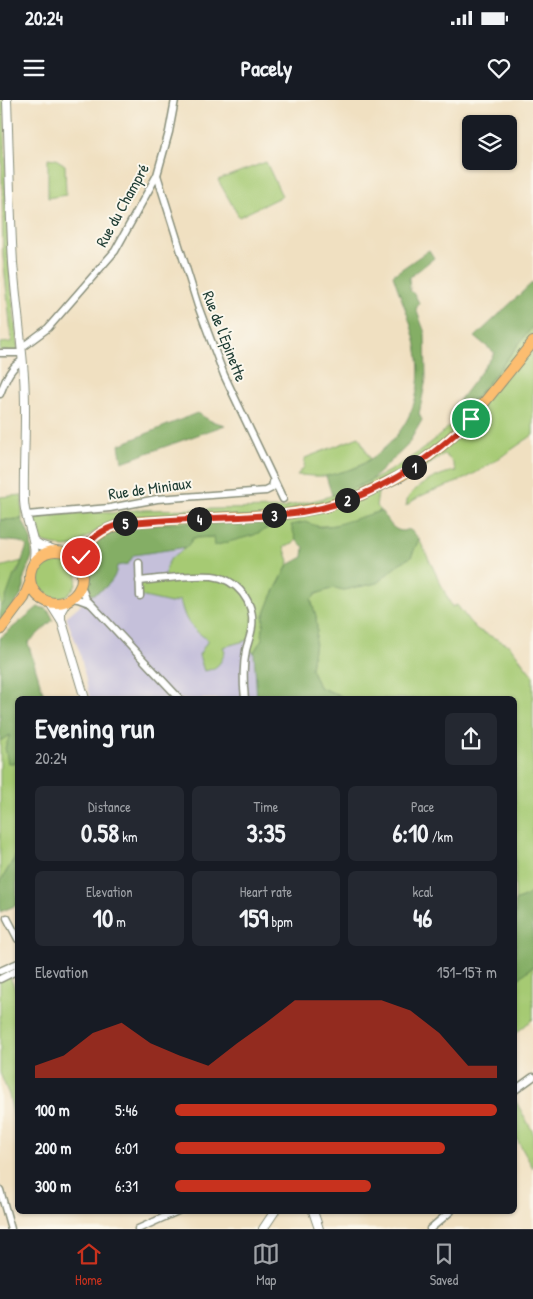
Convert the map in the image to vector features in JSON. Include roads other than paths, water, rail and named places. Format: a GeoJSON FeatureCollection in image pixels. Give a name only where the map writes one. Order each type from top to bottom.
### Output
{"type":"FeatureCollection","features":[{"type":"Feature","properties":{"kind":"main road"},"geometry":{"type":"LineString","coordinates":[[87,544],[83,550],[80,565],[81,585],[77,593],[69,600],[59,603],[50,603],[39,598],[30,583],[29,576],[33,564],[38,557],[46,552],[55,550],[67,552],[81,548],[106,529],[122,524],[286,514],[325,507],[361,495],[402,475],[445,443],[476,413],[533,342]]}},
{"type":"Feature","properties":{"kind":"main road"},"geometry":{"type":"LineString","coordinates":[[67,552],[80,565]]}},
{"type":"Feature","properties":{"kind":"main road"},"geometry":{"type":"LineString","coordinates":[[0,630],[19,604],[30,583]]}},
{"type":"Feature","properties":{"kind":"main road"},"geometry":{"type":"LineString","coordinates":[[19,604],[32,598],[39,598]]}},
{"type":"Feature","properties":{"kind":"street"},"geometry":{"type":"LineString","coordinates":[[7,100],[13,262],[25,410],[24,503],[28,525],[34,541],[33,564]]}},
{"type":"Feature","properties":{"kind":"street","name":"Rue du Champré"},"geometry":{"type":"LineString","coordinates":[[0,394],[3,385],[11,370],[17,364],[21,354],[48,328],[115,251],[157,175],[176,100]]}},
{"type":"Feature","properties":{"kind":"street","name":"Rue de l'Epinette"},"geometry":{"type":"LineString","coordinates":[[157,175],[171,225],[198,306],[224,375],[283,499]]}},
{"type":"Feature","properties":{"kind":"street"},"geometry":{"type":"LineString","coordinates":[[0,353],[21,354]]}},
{"type":"Feature","properties":{"kind":"street","name":"Rue de Miniaux"},"geometry":{"type":"LineString","coordinates":[[26,515],[97,509],[148,500],[266,491],[272,488],[274,482]]}},
{"type":"Feature","properties":{"kind":"street"},"geometry":{"type":"LineString","coordinates":[[34,541],[55,550]]}},
{"type":"Feature","properties":{"kind":"street"},"geometry":{"type":"LineString","coordinates":[[138,563],[140,596]]}},
{"type":"Feature","properties":{"kind":"street"},"geometry":{"type":"LineString","coordinates":[[140,581],[211,576],[231,582],[238,588],[250,605],[252,615],[252,628],[243,670],[245,696]]}},
{"type":"Feature","properties":{"kind":"street"},"geometry":{"type":"LineString","coordinates":[[81,585],[90,604],[177,696]]}},
{"type":"Feature","properties":{"kind":"street"},"geometry":{"type":"LineString","coordinates":[[84,696],[62,622],[61,611],[69,600],[78,599],[90,604]]}},
{"type":"Feature","properties":{"kind":"street"},"geometry":{"type":"LineString","coordinates":[[50,603],[62,622]]}},
{"type":"Feature","properties":{"kind":"street"},"geometry":{"type":"LineString","coordinates":[[7,918],[15,933]]}},
{"type":"Feature","properties":{"kind":"street"},"geometry":{"type":"LineString","coordinates":[[0,970],[15,964]]}},
{"type":"Feature","properties":{"kind":"street"},"geometry":{"type":"LineString","coordinates":[[0,970],[6,972],[3,977]]}},
{"type":"Feature","properties":{"kind":"street"},"geometry":{"type":"LineString","coordinates":[[3,977],[15,971]]}},
{"type":"Feature","properties":{"kind":"street"},"geometry":{"type":"LineString","coordinates":[[517,1089],[533,1077]]}},
{"type":"Feature","properties":{"kind":"street"},"geometry":{"type":"LineString","coordinates":[[0,1190],[11,1229]]}},
{"type":"Feature","properties":{"kind":"street"},"geometry":{"type":"LineString","coordinates":[[138,1229],[171,1214]]}},
{"type":"Feature","properties":{"kind":"street"},"geometry":{"type":"LineString","coordinates":[[263,1229],[273,1214]]}},
{"type":"Feature","properties":{"kind":"street"},"geometry":{"type":"LineString","coordinates":[[314,1214],[319,1229]]}},
{"type":"Feature","properties":{"kind":"street"},"geometry":{"type":"LineString","coordinates":[[430,1229],[448,1214]]}}]}
